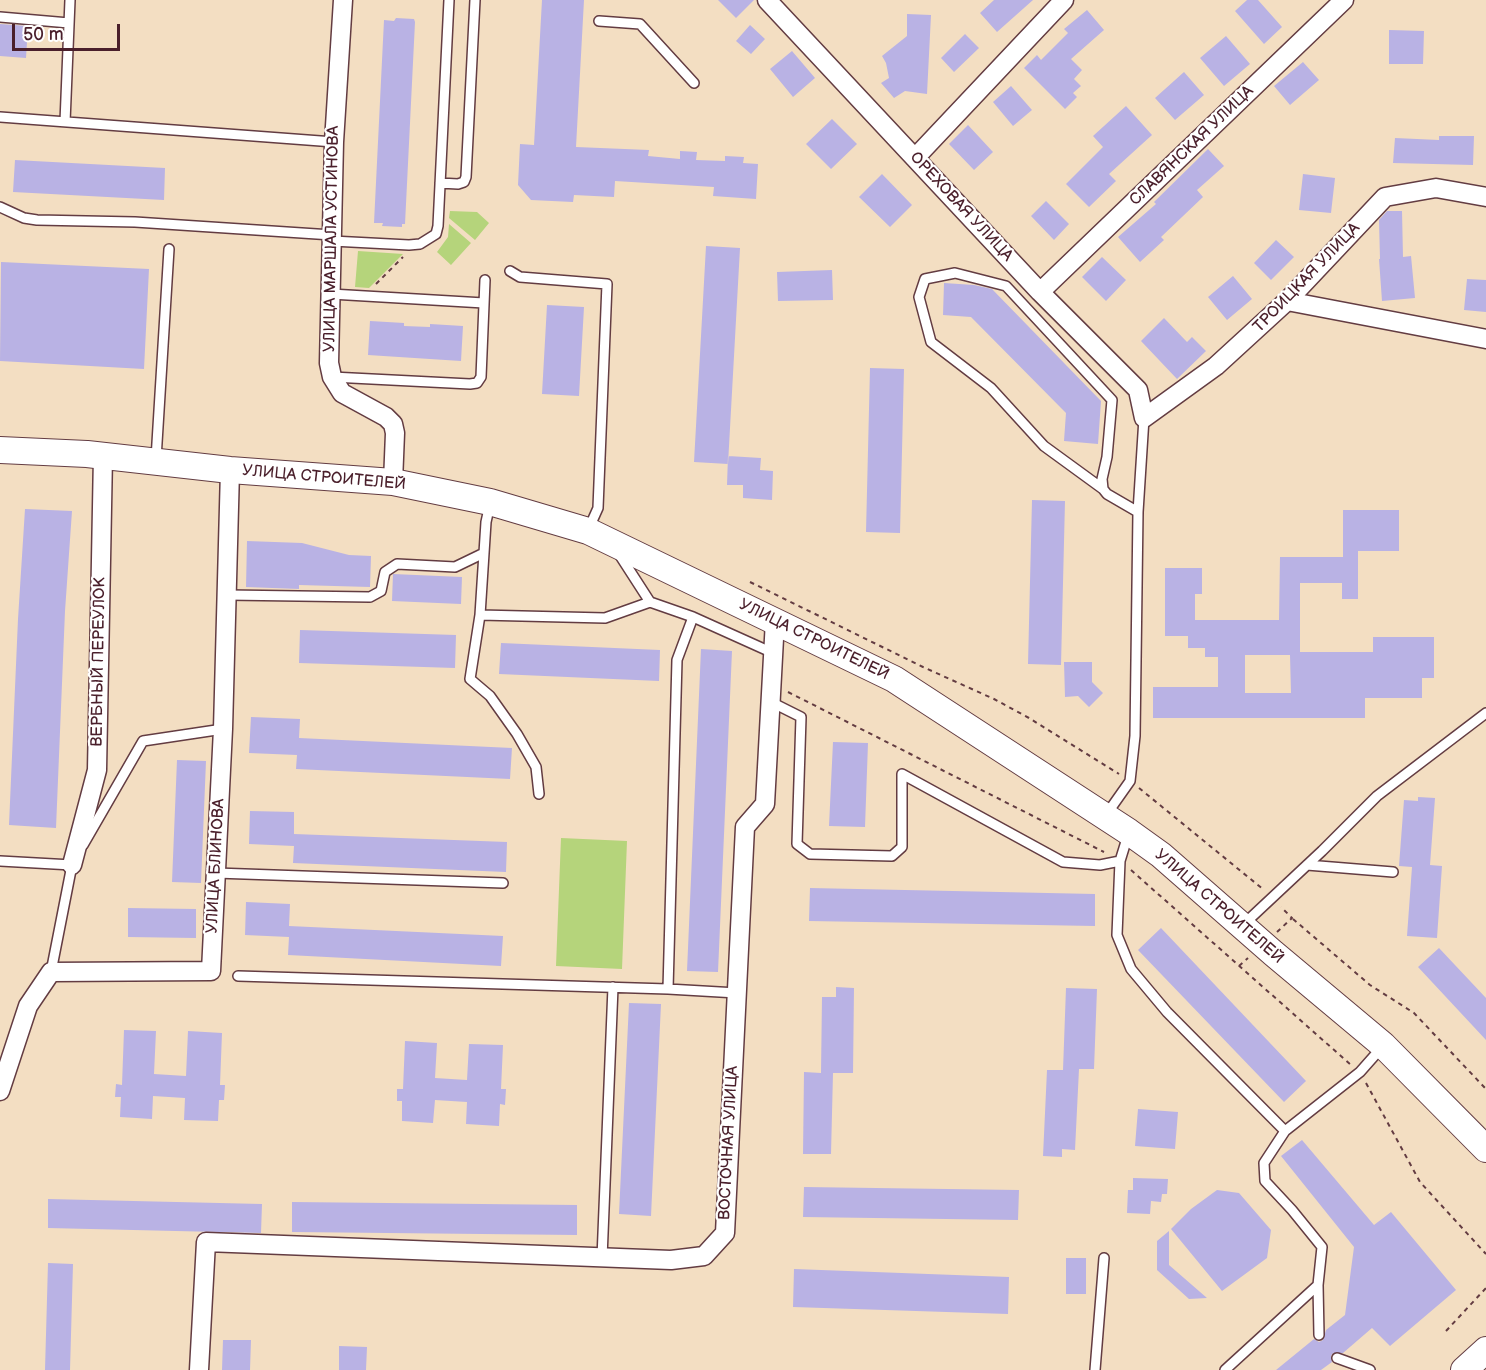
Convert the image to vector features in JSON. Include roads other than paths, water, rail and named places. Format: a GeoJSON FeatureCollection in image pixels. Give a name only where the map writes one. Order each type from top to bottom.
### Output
{"type":"FeatureCollection","features":[{"type":"Feature","properties":{"kind":"main road","name":"УЛИЦА СТРОИТЕЛЕЙ"},"geometry":{"type":"LineString","coordinates":[[0,450],[103,455],[230,470],[393,482],[490,502],[588,531],[894,679],[1129,832],[1161,855],[1263,945],[1383,1045],[1486,1149]]}},
{"type":"Feature","properties":{"kind":"main road"},"geometry":{"type":"LineString","coordinates":[[1464,1370],[1486,1350]]}},
{"type":"Feature","properties":{"kind":"street","name":"УЛИЦА МАРШАЛА УСТИНОВА"},"geometry":{"type":"LineString","coordinates":[[343,0],[334,142],[329,363],[332,377],[342,393],[386,417],[393,424],[395,433],[393,482]]}},
{"type":"Feature","properties":{"kind":"street","name":"ОРЕХОВАЯ УЛИЦА"},"geometry":{"type":"LineString","coordinates":[[767,0],[1040,292],[1138,390],[1144,418]]}},
{"type":"Feature","properties":{"kind":"street"},"geometry":{"type":"LineString","coordinates":[[915,158],[1064,0]]}},
{"type":"Feature","properties":{"kind":"street","name":"СЛАВЯНСКАЯ УЛИЦА"},"geometry":{"type":"LineString","coordinates":[[1040,292],[1344,0]]}},
{"type":"Feature","properties":{"kind":"street","name":"ТРОИЦКАЯ УЛИЦА"},"geometry":{"type":"LineString","coordinates":[[1144,418],[1216,366],[1287,301],[1385,196],[1436,188],[1486,197]]}},
{"type":"Feature","properties":{"kind":"street"},"geometry":{"type":"LineString","coordinates":[[1287,301],[1486,339]]}},
{"type":"Feature","properties":{"kind":"street","name":"ВЕРБНЫЙ ПЕРЕУЛОК"},"geometry":{"type":"LineString","coordinates":[[72,865],[97,770],[103,455]]}},
{"type":"Feature","properties":{"kind":"street","name":"УЛИЦА БЛИНОВА"},"geometry":{"type":"LineString","coordinates":[[51,972],[211,971],[223,729],[230,470]]}},
{"type":"Feature","properties":{"kind":"street","name":"ВОСТОЧНАЯ УЛИЦА"},"geometry":{"type":"LineString","coordinates":[[199,1370],[206,1242],[672,1260],[704,1256],[724,1233],[745,827],[765,804],[775,620]]}},
{"type":"Feature","properties":{"kind":"street"},"geometry":{"type":"LineString","coordinates":[[0,1091],[28,1006],[51,972]]}},
{"type":"Feature","properties":{"kind":"lane"},"geometry":{"type":"LineString","coordinates":[[65,122],[69,0]]}},
{"type":"Feature","properties":{"kind":"lane"},"geometry":{"type":"LineString","coordinates":[[0,207],[24,218],[37,220],[145,222],[416,244],[428,240],[436,234],[438,226],[449,0]]}},
{"type":"Feature","properties":{"kind":"lane"},"geometry":{"type":"LineString","coordinates":[[440,183],[458,184],[464,182],[466,177],[475,0]]}},
{"type":"Feature","properties":{"kind":"lane"},"geometry":{"type":"LineString","coordinates":[[0,17],[69,23]]}},
{"type":"Feature","properties":{"kind":"lane"},"geometry":{"type":"LineString","coordinates":[[599,21],[640,24],[694,83]]}},
{"type":"Feature","properties":{"kind":"lane"},"geometry":{"type":"LineString","coordinates":[[0,117],[334,142]]}},
{"type":"Feature","properties":{"kind":"lane"},"geometry":{"type":"LineString","coordinates":[[156,460],[169,249]]}},
{"type":"Feature","properties":{"kind":"lane"},"geometry":{"type":"LineString","coordinates":[[510,271],[520,278],[607,284],[598,508],[588,531]]}},
{"type":"Feature","properties":{"kind":"lane"},"geometry":{"type":"LineString","coordinates":[[1103,489],[1102,479],[1107,457],[1112,400],[1006,286],[955,273],[926,279],[919,297],[931,342],[991,388],[1044,446],[1107,494],[1138,512]]}},
{"type":"Feature","properties":{"kind":"lane"},"geometry":{"type":"LineString","coordinates":[[332,377],[477,383],[481,376],[485,280]]}},
{"type":"Feature","properties":{"kind":"lane"},"geometry":{"type":"LineString","coordinates":[[331,294],[484,303]]}},
{"type":"Feature","properties":{"kind":"lane"},"geometry":{"type":"LineString","coordinates":[[1105,816],[1130,781],[1136,736],[1138,512],[1144,418]]}},
{"type":"Feature","properties":{"kind":"lane"},"geometry":{"type":"LineString","coordinates":[[490,502],[486,522],[480,615],[470,679],[490,696],[517,734],[536,767],[538,794]]}},
{"type":"Feature","properties":{"kind":"lane"},"geometry":{"type":"LineString","coordinates":[[611,542],[650,602],[693,617],[774,653]]}},
{"type":"Feature","properties":{"kind":"lane"},"geometry":{"type":"LineString","coordinates":[[227,595],[370,597],[381,591],[385,572],[397,564],[455,567],[484,553]]}},
{"type":"Feature","properties":{"kind":"lane"},"geometry":{"type":"LineString","coordinates":[[480,615],[605,618],[650,602]]}},
{"type":"Feature","properties":{"kind":"lane"},"geometry":{"type":"LineString","coordinates":[[668,989],[677,660],[693,617]]}},
{"type":"Feature","properties":{"kind":"lane"},"geometry":{"type":"LineString","coordinates":[[771,693],[801,717],[797,844],[810,854],[892,856],[902,847],[902,774],[1063,862],[1100,865],[1120,861]]}},
{"type":"Feature","properties":{"kind":"lane"},"geometry":{"type":"LineString","coordinates":[[1242,926],[1377,796],[1486,713]]}},
{"type":"Feature","properties":{"kind":"lane"},"geometry":{"type":"LineString","coordinates":[[51,972],[72,865],[142,741],[223,729]]}},
{"type":"Feature","properties":{"kind":"lane"},"geometry":{"type":"LineString","coordinates":[[1129,832],[1120,861],[1116,935],[1131,969],[1167,1012],[1285,1131]]}},
{"type":"Feature","properties":{"kind":"lane"},"geometry":{"type":"LineString","coordinates":[[0,861],[72,865]]}},
{"type":"Feature","properties":{"kind":"lane"},"geometry":{"type":"LineString","coordinates":[[1307,865],[1393,872]]}},
{"type":"Feature","properties":{"kind":"lane"},"geometry":{"type":"LineString","coordinates":[[216,873],[503,883]]}},
{"type":"Feature","properties":{"kind":"lane"},"geometry":{"type":"LineString","coordinates":[[238,976],[613,987],[736,993]]}},
{"type":"Feature","properties":{"kind":"lane"},"geometry":{"type":"LineString","coordinates":[[602,1258],[613,987]]}},
{"type":"Feature","properties":{"kind":"lane"},"geometry":{"type":"LineString","coordinates":[[1319,1335],[1318,1285],[1322,1247],[1265,1181],[1264,1162],[1285,1131],[1359,1072],[1383,1045]]}},
{"type":"Feature","properties":{"kind":"lane"},"geometry":{"type":"LineString","coordinates":[[1095,1370],[1104,1258]]}},
{"type":"Feature","properties":{"kind":"lane"},"geometry":{"type":"LineString","coordinates":[[1225,1370],[1318,1285]]}},
{"type":"Feature","properties":{"kind":"lane"},"geometry":{"type":"LineString","coordinates":[[1337,1358],[1370,1370]]}}]}
